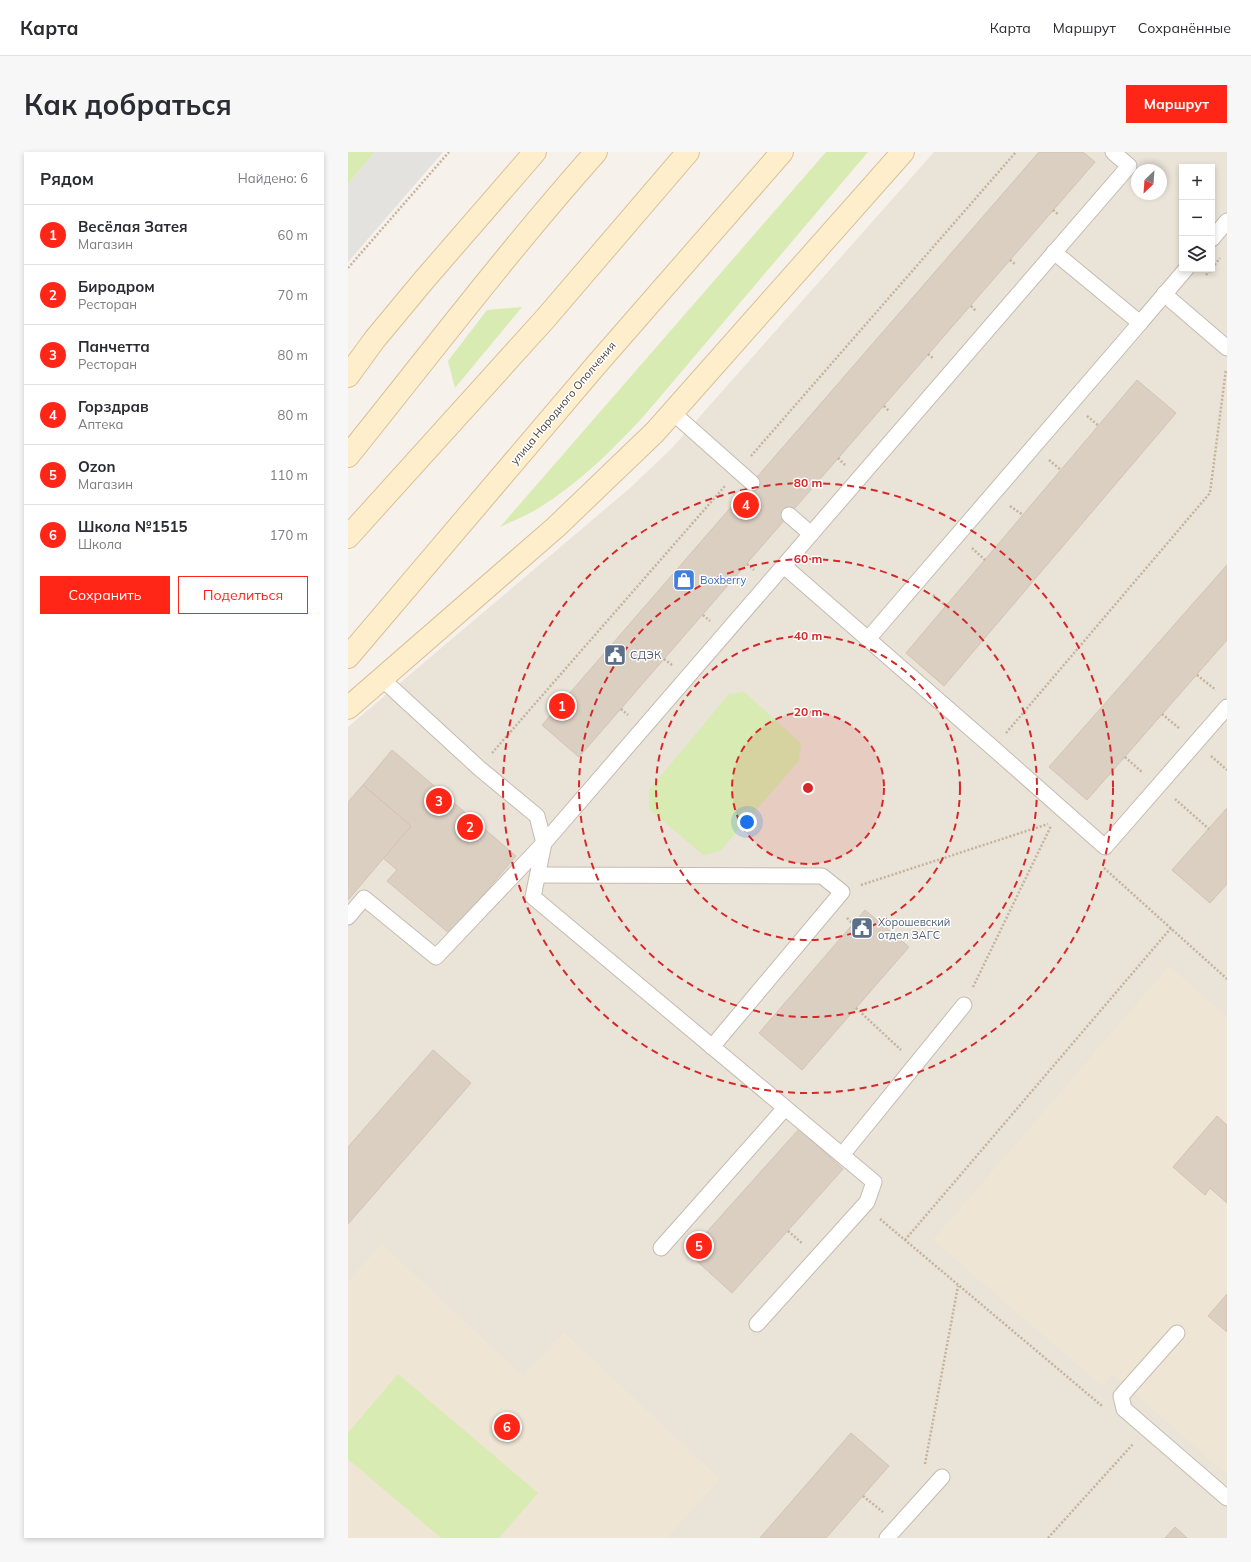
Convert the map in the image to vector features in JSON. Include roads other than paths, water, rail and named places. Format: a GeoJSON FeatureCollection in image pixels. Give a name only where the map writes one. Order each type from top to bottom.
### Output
{"type":"FeatureCollection","features":[{"type":"Feature","properties":{"kind":"main road"},"geometry":{"type":"LineString","coordinates":[[348,376],[375,339],[424,280],[536,152]]}},
{"type":"Feature","properties":{"kind":"main road"},"geometry":{"type":"LineString","coordinates":[[348,456],[464,309],[558,194],[596,152]]}},
{"type":"Feature","properties":{"kind":"main road"},"geometry":{"type":"LineString","coordinates":[[348,537],[545,319],[688,152]]}},
{"type":"Feature","properties":{"kind":"main road","name":"улица Народного Ополчения"},"geometry":{"type":"LineString","coordinates":[[348,657],[596,364],[782,152]]}},
{"type":"Feature","properties":{"kind":"main road"},"geometry":{"type":"LineString","coordinates":[[348,708],[556,527],[655,432],[903,152]]}},
{"type":"Feature","properties":{"kind":"lane"},"geometry":{"type":"LineString","coordinates":[[348,917],[364,898],[436,957],[544,843],[1129,166],[1113,152]]}},
{"type":"Feature","properties":{"kind":"lane"},"geometry":{"type":"LineString","coordinates":[[1214,236],[1227,221]]}},
{"type":"Feature","properties":{"kind":"lane"},"geometry":{"type":"LineString","coordinates":[[1054,252],[1140,323]]}},
{"type":"Feature","properties":{"kind":"lane"},"geometry":{"type":"LineString","coordinates":[[868,639],[1183,272]]}},
{"type":"Feature","properties":{"kind":"lane"},"geometry":{"type":"LineString","coordinates":[[1164,294],[1227,348]]}},
{"type":"Feature","properties":{"kind":"lane"},"geometry":{"type":"LineString","coordinates":[[672,412],[752,483]]}},
{"type":"Feature","properties":{"kind":"lane"},"geometry":{"type":"LineString","coordinates":[[789,515],[811,534]]}},
{"type":"Feature","properties":{"kind":"lane"},"geometry":{"type":"LineString","coordinates":[[784,566],[994,748],[1105,847],[1224,701]]}},
{"type":"Feature","properties":{"kind":"lane"},"geometry":{"type":"LineString","coordinates":[[381,678],[479,768],[537,816],[544,843],[533,897],[874,1182],[867,1202],[757,1324]]}},
{"type":"Feature","properties":{"kind":"lane"},"geometry":{"type":"LineString","coordinates":[[538,875],[822,876],[842,892],[712,1047]]}},
{"type":"Feature","properties":{"kind":"lane"},"geometry":{"type":"LineString","coordinates":[[842,1155],[964,1005]]}},
{"type":"Feature","properties":{"kind":"lane"},"geometry":{"type":"LineString","coordinates":[[661,1248],[786,1108]]}},
{"type":"Feature","properties":{"kind":"lane"},"geometry":{"type":"LineString","coordinates":[[1177,1333],[1120,1396],[1124,1409],[1227,1498]]}},
{"type":"Feature","properties":{"kind":"lane"},"geometry":{"type":"LineString","coordinates":[[886,1538],[942,1477]]}},
{"type":"Feature","properties":{"kind":"place","name":"Горздрав"},"geometry":{"type":"Point","coordinates":[746,505]}},
{"type":"Feature","properties":{"kind":"place","name":"Boxberry"},"geometry":{"type":"Point","coordinates":[684,580]}},
{"type":"Feature","properties":{"kind":"place","name":"СДЭК"},"geometry":{"type":"Point","coordinates":[615,655]}},
{"type":"Feature","properties":{"kind":"place","name":"Весёлая Затея"},"geometry":{"type":"Point","coordinates":[562,706]}},
{"type":"Feature","properties":{"kind":"place","name":"Панчетта"},"geometry":{"type":"Point","coordinates":[439,801]}},
{"type":"Feature","properties":{"kind":"place","name":"Биродром"},"geometry":{"type":"Point","coordinates":[470,827]}},
{"type":"Feature","properties":{"kind":"place","name":"Хорошевский отдел ЗАГС"},"geometry":{"type":"Point","coordinates":[862,928]}},
{"type":"Feature","properties":{"kind":"place","name":"Ozon"},"geometry":{"type":"Point","coordinates":[699,1246]}},
{"type":"Feature","properties":{"kind":"place","name":"Школа №1515"},"geometry":{"type":"Point","coordinates":[507,1427]}}]}
